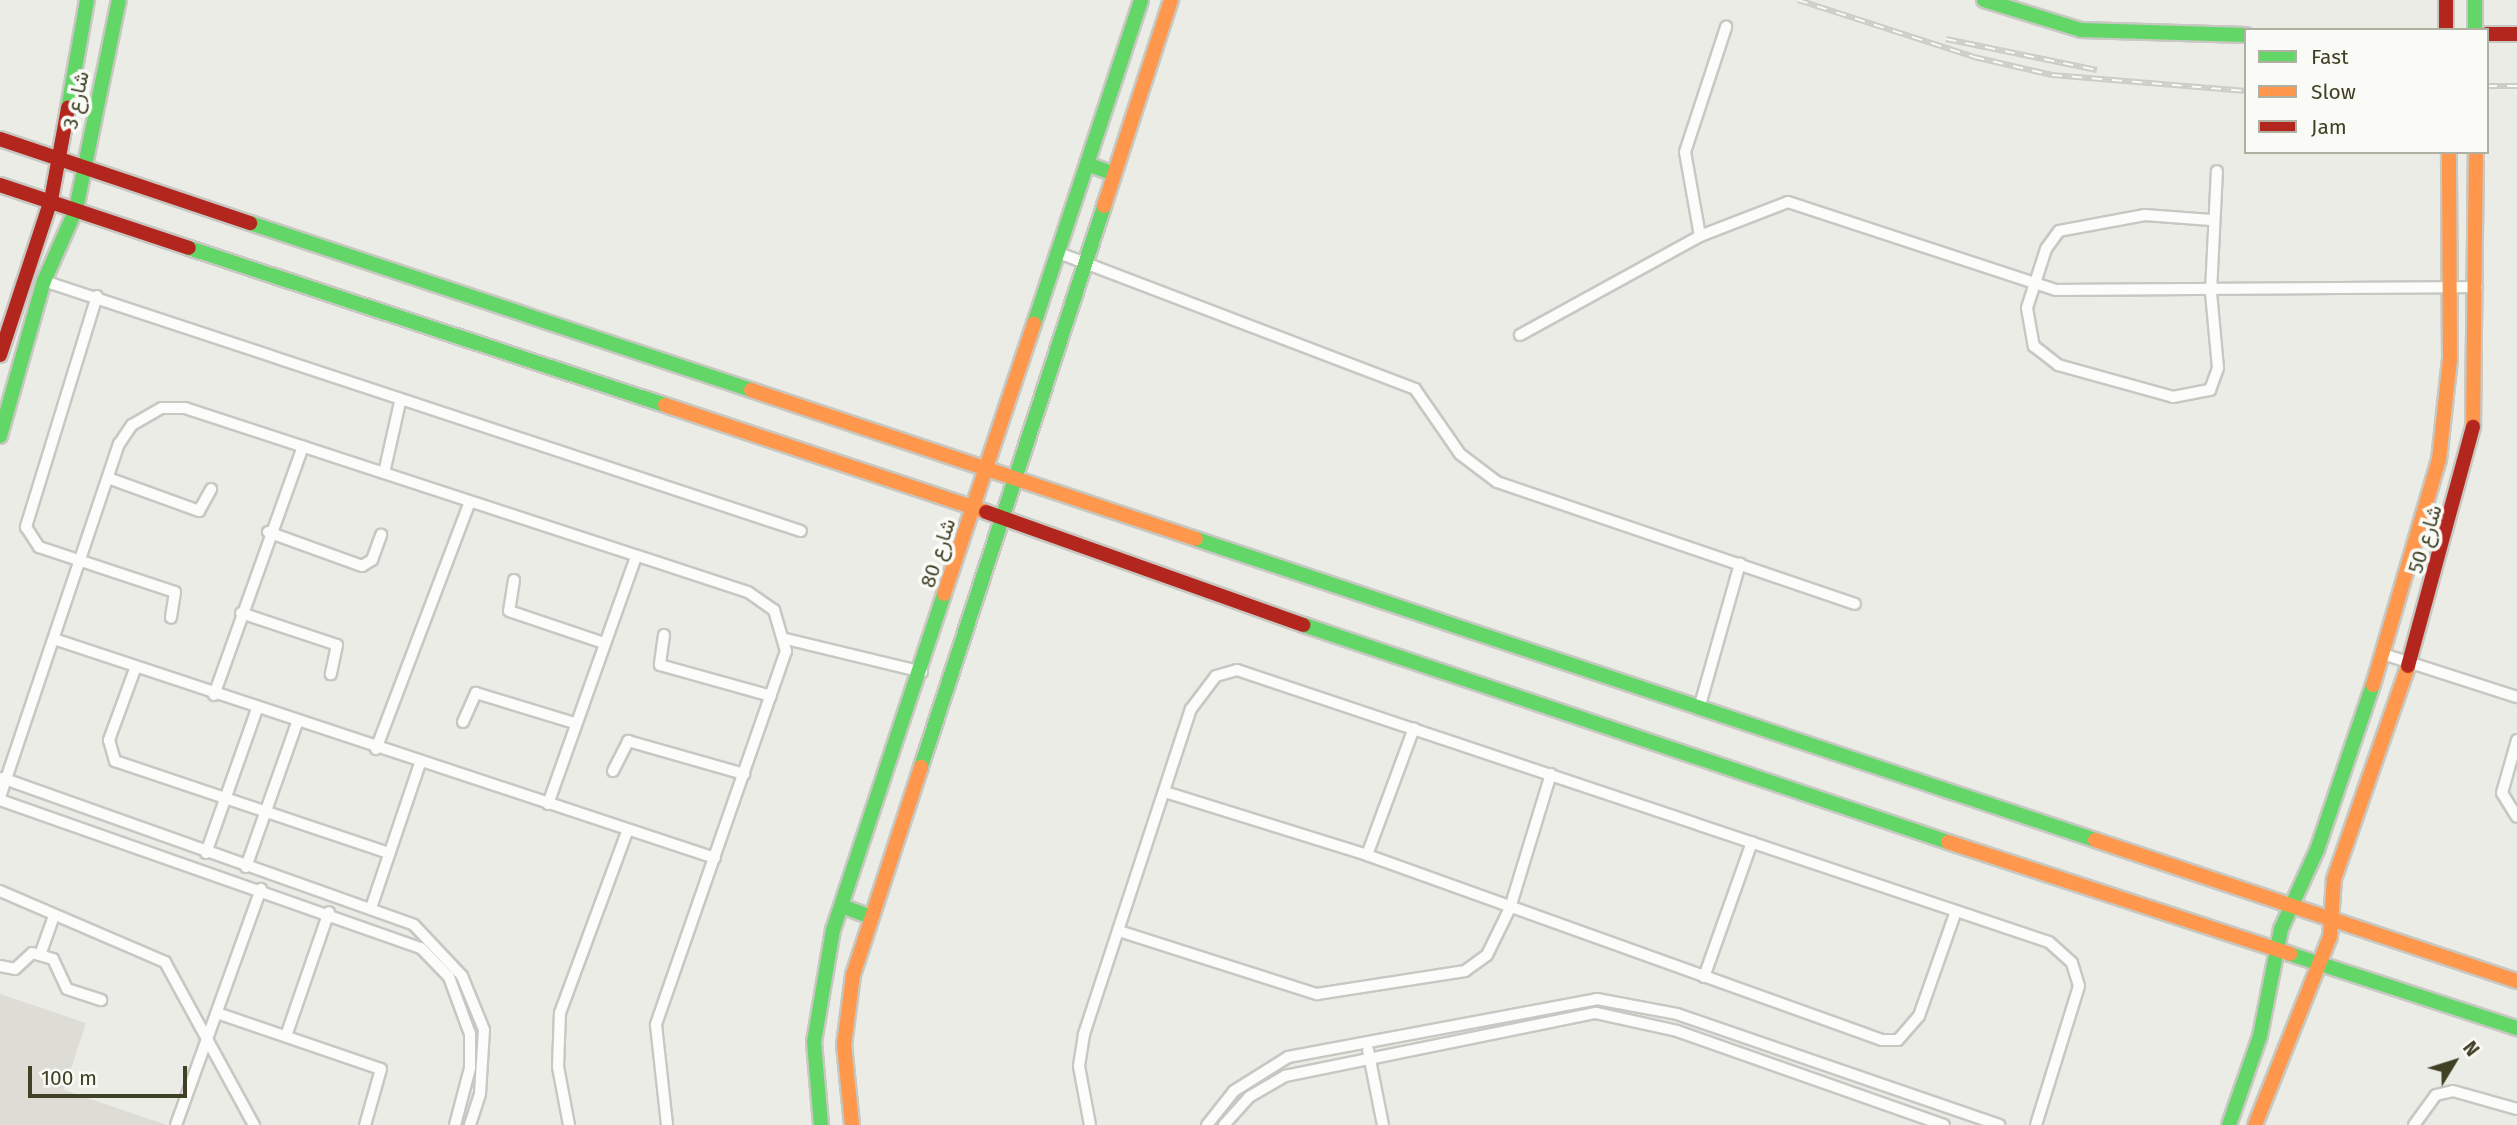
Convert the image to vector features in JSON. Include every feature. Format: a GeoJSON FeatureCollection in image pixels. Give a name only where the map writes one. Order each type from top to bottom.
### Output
{"type":"FeatureCollection","features":[{"type":"Feature","properties":{"kind":"street","name":"شارع 3"},"geometry":{"type":"LineString","coordinates":[[0,355],[51,200],[54,157],[87,0]]}},
{"type":"Feature","properties":{"kind":"street","name":"شارع 3"},"geometry":{"type":"LineString","coordinates":[[0,436],[44,281],[76,209],[119,0]]}},
{"type":"Feature","properties":{"kind":"street","name":"شارع 80"},"geometry":{"type":"LineString","coordinates":[[821,1125],[817,1004],[842,906],[922,672],[1141,0]]}},
{"type":"Feature","properties":{"kind":"street"},"geometry":{"type":"LineString","coordinates":[[852,1125],[847,1010],[871,917],[1171,0]]}},
{"type":"Feature","properties":{"kind":"street"},"geometry":{"type":"LineString","coordinates":[[1983,0],[2081,30],[2244,35]]}},
{"type":"Feature","properties":{"kind":"street"},"geometry":{"type":"LineString","coordinates":[[2446,0],[2446,28]]}},
{"type":"Feature","properties":{"kind":"street"},"geometry":{"type":"LineString","coordinates":[[2475,0],[2475,28]]}},
{"type":"Feature","properties":{"kind":"street"},"geometry":{"type":"LineString","coordinates":[[1700,236],[1685,152],[1726,27]]}},
{"type":"Feature","properties":{"kind":"street"},"geometry":{"type":"LineString","coordinates":[[2489,34],[2517,34]]}},
{"type":"Feature","properties":{"kind":"street"},"geometry":{"type":"LineString","coordinates":[[0,139],[1014,479],[1700,705],[2289,906],[2334,924],[2517,981]]}},
{"type":"Feature","properties":{"kind":"street","name":"شارع 50"},"geometry":{"type":"LineString","coordinates":[[2229,1125],[2260,1036],[2289,906],[2317,850],[2384,653],[2439,460],[2449,392],[2449,154]]}},
{"type":"Feature","properties":{"kind":"street","name":"شارع 50"},"geometry":{"type":"LineString","coordinates":[[2334,924],[2334,879],[2409,663],[2475,430],[2476,154]]}},
{"type":"Feature","properties":{"kind":"street"},"geometry":{"type":"LineString","coordinates":[[1087,164],[1114,174]]}},
{"type":"Feature","properties":{"kind":"street"},"geometry":{"type":"LineString","coordinates":[[2211,220],[2145,215],[2071,226],[2051,239],[2033,285],[2028,334],[2042,356],[2189,399],[2216,381],[2211,292],[2211,220],[2217,171]]}},
{"type":"Feature","properties":{"kind":"street"},"geometry":{"type":"LineString","coordinates":[[0,185],[975,508],[1530,706],[2517,1028]]}},
{"type":"Feature","properties":{"kind":"street"},"geometry":{"type":"LineString","coordinates":[[1520,335],[1700,236],[1788,202],[1951,252],[2033,285],[2211,292],[2477,287]]}},
{"type":"Feature","properties":{"kind":"street"},"geometry":{"type":"LineString","coordinates":[[1059,253],[1415,389],[1460,454],[1497,482],[1855,604]]}},
{"type":"Feature","properties":{"kind":"street"},"geometry":{"type":"LineString","coordinates":[[44,281],[97,296],[400,402],[801,531]]}},
{"type":"Feature","properties":{"kind":"street"},"geometry":{"type":"LineString","coordinates":[[97,296],[26,519],[28,535],[39,547],[175,592],[171,618]]}},
{"type":"Feature","properties":{"kind":"street"},"geometry":{"type":"LineString","coordinates":[[384,473],[400,402]]}},
{"type":"Feature","properties":{"kind":"street"},"geometry":{"type":"LineString","coordinates":[[454,1125],[471,1051],[466,1014],[449,977],[403,937],[0,799],[3,778],[57,640],[124,434],[162,408],[185,408],[762,600],[786,639],[922,672]]}},
{"type":"Feature","properties":{"kind":"street"},"geometry":{"type":"LineString","coordinates":[[214,695],[268,532],[303,446]]}},
{"type":"Feature","properties":{"kind":"street"},"geometry":{"type":"LineString","coordinates":[[108,478],[201,511],[211,489]]}},
{"type":"Feature","properties":{"kind":"street"},"geometry":{"type":"LineString","coordinates":[[376,749],[470,502]]}},
{"type":"Feature","properties":{"kind":"street"},"geometry":{"type":"LineString","coordinates":[[268,532],[362,566],[372,560],[381,535]]}},
{"type":"Feature","properties":{"kind":"street"},"geometry":{"type":"LineString","coordinates":[[548,804],[601,642],[636,557]]}},
{"type":"Feature","properties":{"kind":"street"},"geometry":{"type":"LineString","coordinates":[[1700,705],[1740,564]]}},
{"type":"Feature","properties":{"kind":"street"},"geometry":{"type":"LineString","coordinates":[[514,580],[509,611],[601,642]]}},
{"type":"Feature","properties":{"kind":"street"},"geometry":{"type":"LineString","coordinates":[[241,613],[337,645],[331,674]]}},
{"type":"Feature","properties":{"kind":"street"},"geometry":{"type":"LineString","coordinates":[[664,635],[660,665],[771,695]]}},
{"type":"Feature","properties":{"kind":"street"},"geometry":{"type":"LineString","coordinates":[[667,1125],[656,1025],[771,695],[786,639]]}},
{"type":"Feature","properties":{"kind":"street"},"geometry":{"type":"LineString","coordinates":[[57,640],[297,723],[627,832],[715,858]]}},
{"type":"Feature","properties":{"kind":"street"},"geometry":{"type":"LineString","coordinates":[[2384,653],[2517,697]]}},
{"type":"Feature","properties":{"kind":"street"},"geometry":{"type":"LineString","coordinates":[[135,669],[111,733],[110,755],[121,765],[388,853]]}},
{"type":"Feature","properties":{"kind":"street"},"geometry":{"type":"LineString","coordinates":[[1090,1125],[1080,1050],[1200,690],[1226,671],[1414,728],[2049,942],[2078,975],[2036,1125]]}},
{"type":"Feature","properties":{"kind":"street"},"geometry":{"type":"LineString","coordinates":[[463,722],[476,693],[574,723]]}},
{"type":"Feature","properties":{"kind":"street"},"geometry":{"type":"LineString","coordinates":[[206,853],[257,709]]}},
{"type":"Feature","properties":{"kind":"street"},"geometry":{"type":"LineString","coordinates":[[246,867],[297,723]]}},
{"type":"Feature","properties":{"kind":"street"},"geometry":{"type":"LineString","coordinates":[[1367,855],[1414,728]]}},
{"type":"Feature","properties":{"kind":"street"},"geometry":{"type":"LineString","coordinates":[[2517,740],[2502,793],[2517,817]]}},
{"type":"Feature","properties":{"kind":"street"},"geometry":{"type":"LineString","coordinates":[[613,771],[628,741],[744,774]]}},
{"type":"Feature","properties":{"kind":"street"},"geometry":{"type":"LineString","coordinates":[[371,908],[420,763]]}},
{"type":"Feature","properties":{"kind":"street"},"geometry":{"type":"LineString","coordinates":[[1119,931],[1301,992],[1332,994],[1465,971],[1487,955],[1510,908],[1551,774]]}},
{"type":"Feature","properties":{"kind":"street"},"geometry":{"type":"LineString","coordinates":[[3,778],[206,853],[414,925],[440,948],[477,1002],[484,1063],[470,1125]]}},
{"type":"Feature","properties":{"kind":"street"},"geometry":{"type":"LineString","coordinates":[[1165,792],[1367,855],[1849,1032],[1898,1040],[1919,1016],[1956,911]]}},
{"type":"Feature","properties":{"kind":"street"},"geometry":{"type":"LineString","coordinates":[[569,1125],[558,1067],[560,1013],[627,832]]}},
{"type":"Feature","properties":{"kind":"street"},"geometry":{"type":"LineString","coordinates":[[1704,977],[1752,842]]}},
{"type":"Feature","properties":{"kind":"street"},"geometry":{"type":"LineString","coordinates":[[176,1125],[208,1043],[261,889]]}},
{"type":"Feature","properties":{"kind":"street"},"geometry":{"type":"LineString","coordinates":[[0,891],[165,962],[254,1125]]}},
{"type":"Feature","properties":{"kind":"street"},"geometry":{"type":"LineString","coordinates":[[842,906],[871,917]]}},
{"type":"Feature","properties":{"kind":"street"},"geometry":{"type":"LineString","coordinates":[[286,1036],[329,912]]}},
{"type":"Feature","properties":{"kind":"street"},"geometry":{"type":"LineString","coordinates":[[40,955],[54,916]]}},
{"type":"Feature","properties":{"kind":"street"},"geometry":{"type":"LineString","coordinates":[[2255,1125],[2316,963],[2334,924]]}},
{"type":"Feature","properties":{"kind":"street"},"geometry":{"type":"LineString","coordinates":[[0,966],[15,970],[29,953],[40,955],[57,962],[67,989],[101,1000]]}},
{"type":"Feature","properties":{"kind":"street"},"geometry":{"type":"LineString","coordinates":[[1207,1125],[1255,1073],[1288,1057],[1575,1000],[1618,1001],[1677,1014],[1999,1125]]}},
{"type":"Feature","properties":{"kind":"street"},"geometry":{"type":"LineString","coordinates":[[217,1013],[382,1070],[365,1125]]}},
{"type":"Feature","properties":{"kind":"street"},"geometry":{"type":"LineString","coordinates":[[1224,1125],[1249,1097],[1285,1076],[1369,1055],[1568,1015],[1615,1014],[1944,1125]]}},
{"type":"Feature","properties":{"kind":"street"},"geometry":{"type":"LineString","coordinates":[[1365,1041],[1383,1125]]}},
{"type":"Feature","properties":{"kind":"street"},"geometry":{"type":"LineString","coordinates":[[2414,1125],[2430,1100],[2453,1091],[2517,1109]]}},
{"type":"Feature","properties":{"kind":"shaded area"},"geometry":{"type":"Polygon","coordinates":[[[0,994],[86,1023],[64,1090],[167,1125],[0,1125],[0,994]]]}},
{"type":"Feature","properties":{"kind":"railway"},"geometry":{"type":"LineString","coordinates":[[1798,0],[1974,57],[2052,75],[2244,91]]}},
{"type":"Feature","properties":{"kind":"railway"},"geometry":{"type":"LineString","coordinates":[[1946,39],[2097,70]]}},
{"type":"Feature","properties":{"kind":"railway"},"geometry":{"type":"LineString","coordinates":[[2489,86],[2517,86]]}},
{"type":"Feature","properties":{"kind":"traffic: fast"},"geometry":{"type":"LineString","coordinates":[[68,108],[87,0]]}},
{"type":"Feature","properties":{"kind":"traffic: fast"},"geometry":{"type":"LineString","coordinates":[[0,436],[44,281],[76,209],[119,0]]}},
{"type":"Feature","properties":{"kind":"traffic: fast"},"geometry":{"type":"LineString","coordinates":[[1034,324],[1141,0]]}},
{"type":"Feature","properties":{"kind":"traffic: fast"},"geometry":{"type":"LineString","coordinates":[[1984,0],[2081,30],[2244,35]]}},
{"type":"Feature","properties":{"kind":"traffic: fast"},"geometry":{"type":"LineString","coordinates":[[2475,0],[2475,28]]}},
{"type":"Feature","properties":{"kind":"traffic: fast"},"geometry":{"type":"LineString","coordinates":[[1087,164],[1114,174]]}},
{"type":"Feature","properties":{"kind":"traffic: fast"},"geometry":{"type":"LineString","coordinates":[[921,767],[1104,206]]}},
{"type":"Feature","properties":{"kind":"traffic: fast"},"geometry":{"type":"LineString","coordinates":[[250,223],[751,390]]}},
{"type":"Feature","properties":{"kind":"traffic: fast"},"geometry":{"type":"LineString","coordinates":[[189,248],[665,405]]}},
{"type":"Feature","properties":{"kind":"traffic: fast"},"geometry":{"type":"LineString","coordinates":[[1196,539],[2095,840]]}},
{"type":"Feature","properties":{"kind":"traffic: fast"},"geometry":{"type":"LineString","coordinates":[[821,1125],[814,1042],[833,930],[944,594]]}},
{"type":"Feature","properties":{"kind":"traffic: fast"},"geometry":{"type":"LineString","coordinates":[[1304,625],[1948,842]]}},
{"type":"Feature","properties":{"kind":"traffic: fast"},"geometry":{"type":"LineString","coordinates":[[2229,1125],[2260,1036],[2281,929],[2317,850],[2373,685]]}},
{"type":"Feature","properties":{"kind":"traffic: fast"},"geometry":{"type":"LineString","coordinates":[[842,906],[871,917]]}},
{"type":"Feature","properties":{"kind":"traffic: fast"},"geometry":{"type":"LineString","coordinates":[[2290,954],[2517,1028]]}},
{"type":"Feature","properties":{"kind":"traffic: slow"},"geometry":{"type":"LineString","coordinates":[[1104,206],[1171,0]]}},
{"type":"Feature","properties":{"kind":"traffic: slow"},"geometry":{"type":"LineString","coordinates":[[2373,685],[2439,460],[2450,359],[2449,154]]}},
{"type":"Feature","properties":{"kind":"traffic: slow"},"geometry":{"type":"LineString","coordinates":[[2473,427],[2476,154]]}},
{"type":"Feature","properties":{"kind":"traffic: slow"},"geometry":{"type":"LineString","coordinates":[[944,594],[1034,324]]}},
{"type":"Feature","properties":{"kind":"traffic: slow"},"geometry":{"type":"LineString","coordinates":[[751,390],[1196,539]]}},
{"type":"Feature","properties":{"kind":"traffic: slow"},"geometry":{"type":"LineString","coordinates":[[665,405],[986,512]]}},
{"type":"Feature","properties":{"kind":"traffic: slow"},"geometry":{"type":"LineString","coordinates":[[2255,1125],[2330,937],[2334,879],[2408,666]]}},
{"type":"Feature","properties":{"kind":"traffic: slow"},"geometry":{"type":"LineString","coordinates":[[852,1125],[844,1045],[853,975],[921,767]]}},
{"type":"Feature","properties":{"kind":"traffic: slow"},"geometry":{"type":"LineString","coordinates":[[2095,840],[2517,981]]}},
{"type":"Feature","properties":{"kind":"traffic: slow"},"geometry":{"type":"LineString","coordinates":[[1948,842],[2290,954]]}},
{"type":"Feature","properties":{"kind":"traffic: jam"},"geometry":{"type":"LineString","coordinates":[[2446,0],[2446,28]]}},
{"type":"Feature","properties":{"kind":"traffic: jam"},"geometry":{"type":"LineString","coordinates":[[2489,34],[2517,34]]}},
{"type":"Feature","properties":{"kind":"traffic: jam"},"geometry":{"type":"LineString","coordinates":[[0,355],[51,200],[68,108]]}},
{"type":"Feature","properties":{"kind":"traffic: jam"},"geometry":{"type":"LineString","coordinates":[[0,139],[250,223]]}},
{"type":"Feature","properties":{"kind":"traffic: jam"},"geometry":{"type":"LineString","coordinates":[[0,185],[189,248]]}},
{"type":"Feature","properties":{"kind":"traffic: jam"},"geometry":{"type":"LineString","coordinates":[[2408,666],[2473,427]]}},
{"type":"Feature","properties":{"kind":"traffic: jam"},"geometry":{"type":"LineString","coordinates":[[986,512],[1304,625]]}}]}
